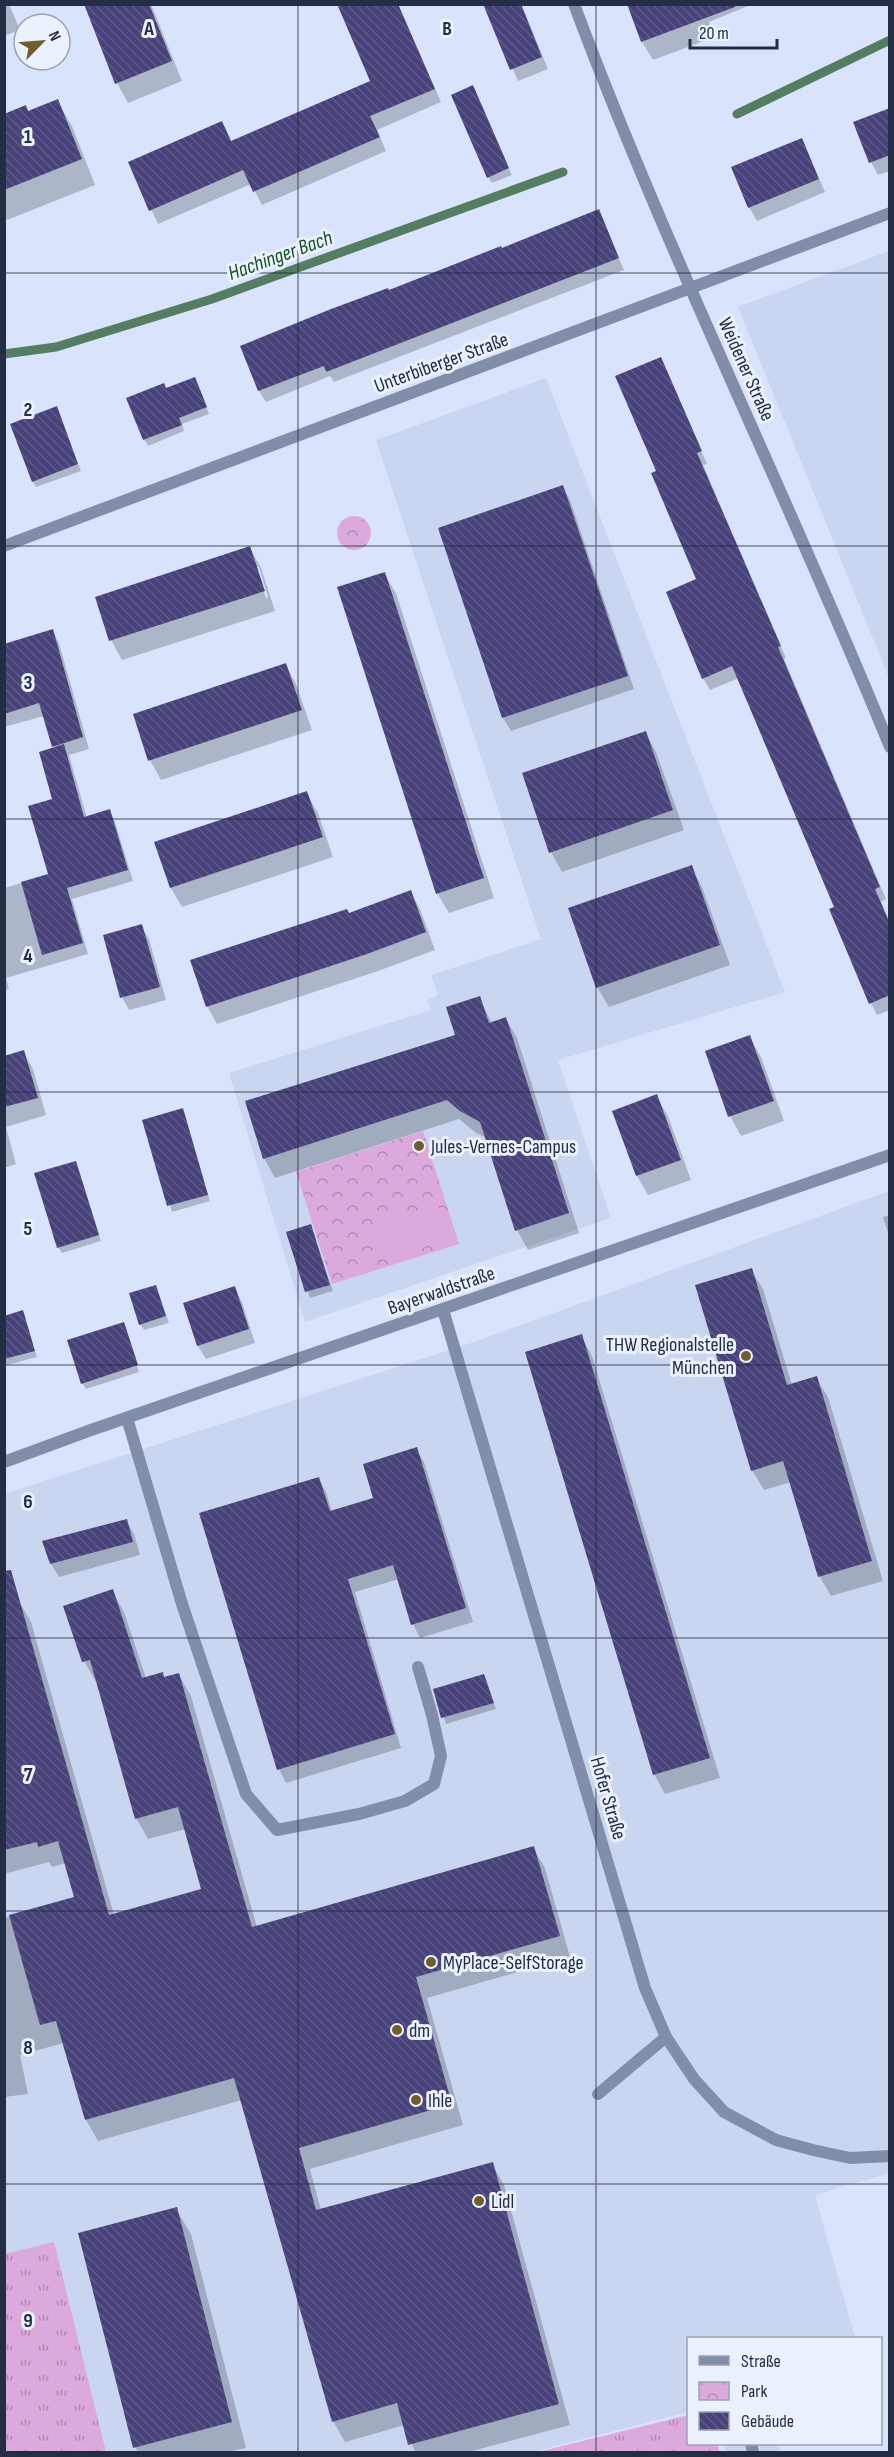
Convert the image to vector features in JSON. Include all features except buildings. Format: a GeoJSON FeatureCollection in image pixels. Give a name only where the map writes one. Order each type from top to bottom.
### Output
{"type":"FeatureCollection","features":[{"type":"Feature","properties":{"kind":"street","name":"Weidener Straße"},"geometry":{"type":"LineString","coordinates":[[574,4],[604,86],[818,576],[890,747]]}},
{"type":"Feature","properties":{"kind":"street","name":"Unterbiberger Straße"},"geometry":{"type":"LineString","coordinates":[[4,546],[890,213]]}},
{"type":"Feature","properties":{"kind":"street","name":"Bayerwaldstraße"},"geometry":{"type":"LineString","coordinates":[[4,1462],[890,1155]]}},
{"type":"Feature","properties":{"kind":"street","name":"Hofer Straße"},"geometry":{"type":"LineString","coordinates":[[443,1310],[638,1966],[666,2037],[694,2079],[724,2112],[776,2140],[849,2157],[890,2156]]}},
{"type":"Feature","properties":{"kind":"street"},"geometry":{"type":"LineString","coordinates":[[127,1418],[182,1604],[246,1794],[277,1830],[359,1814],[405,1800],[435,1784],[441,1756],[432,1715],[417,1667]]}},
{"type":"Feature","properties":{"kind":"street"},"geometry":{"type":"LineString","coordinates":[[598,2094],[666,2037]]}},
{"type":"Feature","properties":{"kind":"shaded area"},"geometry":{"type":"Polygon","coordinates":[[[890,251],[889,678],[738,307],[890,251]]]}},
{"type":"Feature","properties":{"kind":"shaded area"},"geometry":{"type":"Polygon","coordinates":[[[546,378],[785,992],[558,1060],[611,1218],[305,1322],[229,1073],[431,1010],[427,1000],[438,995],[431,975],[541,939],[376,440],[546,378]]]}},
{"type":"Feature","properties":{"kind":"shaded area"},"geometry":{"type":"Polygon","coordinates":[[[889,1191],[889,2173],[815,2195],[855,2337],[687,2337],[687,2412],[533,2452],[5,2452],[4,1494],[474,1342],[889,1191]]]}},
{"type":"Feature","properties":{"kind":"shaded area"},"geometry":{"type":"Polygon","coordinates":[[[724,2445],[778,2445],[780,2452],[726,2452],[724,2445]]]}},
{"type":"Feature","properties":{"kind":"green space"},"geometry":{"type":"Polygon","coordinates":[[[354,516],[366,521],[371,533],[366,545],[354,550],[342,545],[337,533],[342,521],[354,516]]]}},
{"type":"Feature","properties":{"kind":"green space"},"geometry":{"type":"Polygon","coordinates":[[[423,1131],[459,1244],[332,1284],[296,1172],[423,1131]]]}},
{"type":"Feature","properties":{"kind":"green space"},"geometry":{"type":"Polygon","coordinates":[[[438,1204],[449,1239],[383,1260],[373,1225],[438,1204]]]}},
{"type":"Feature","properties":{"kind":"green space"},"geometry":{"type":"Polygon","coordinates":[[[54,2242],[106,2452],[5,2452],[5,2254],[54,2242]]]}},
{"type":"Feature","properties":{"kind":"green space"},"geometry":{"type":"Polygon","coordinates":[[[687,2415],[687,2445],[717,2445],[720,2452],[538,2452],[687,2415]]]}},
{"type":"Feature","properties":{"kind":"waterway","name":"Hachinger Bach"},"geometry":{"type":"LineString","coordinates":[[737,114],[890,40]]}},
{"type":"Feature","properties":{"kind":"waterway","name":"Hachinger Bach"},"geometry":{"type":"LineString","coordinates":[[4,354],[56,347],[212,299],[563,172]]}},
{"type":"Feature","properties":{"kind":"place","name":"Jules-Vernes-Campus"},"geometry":{"type":"Point","coordinates":[419,1146]}},
{"type":"Feature","properties":{"kind":"place","name":"THW Regionalstelle München"},"geometry":{"type":"Point","coordinates":[746,1356]}},
{"type":"Feature","properties":{"kind":"place","name":"MyPlace-SelfStorage"},"geometry":{"type":"Point","coordinates":[431,1962]}},
{"type":"Feature","properties":{"kind":"place","name":"dm"},"geometry":{"type":"Point","coordinates":[397,2030]}},
{"type":"Feature","properties":{"kind":"place","name":"Ihle"},"geometry":{"type":"Point","coordinates":[416,2100]}},
{"type":"Feature","properties":{"kind":"place","name":"Lidl"},"geometry":{"type":"Point","coordinates":[479,2201]}}]}
